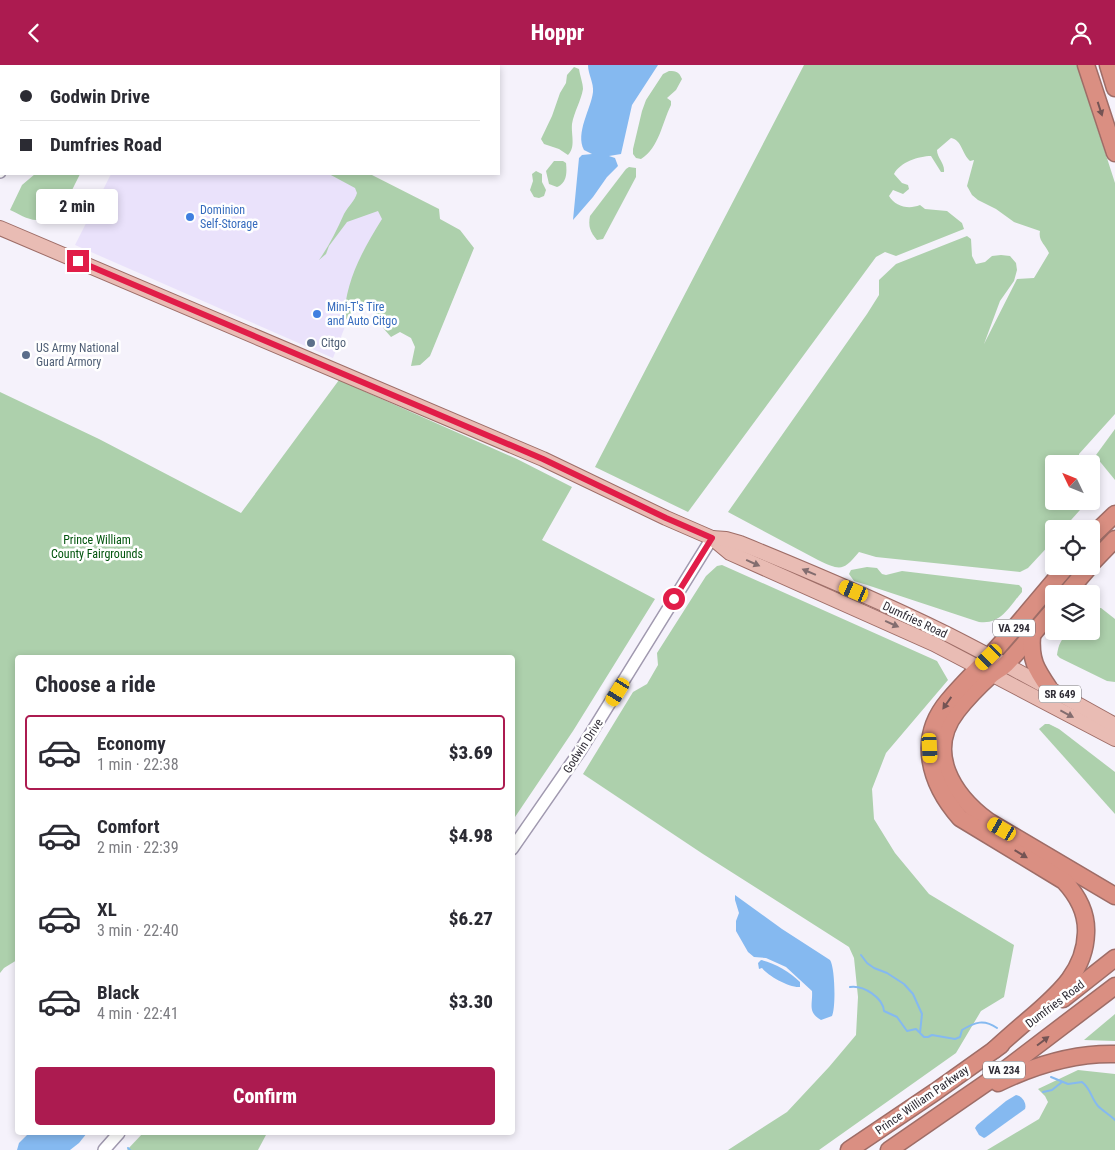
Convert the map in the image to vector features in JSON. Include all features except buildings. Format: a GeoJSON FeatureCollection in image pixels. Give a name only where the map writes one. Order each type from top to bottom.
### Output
{"type":"FeatureCollection","features":[{"type":"Feature","properties":{"kind":"highway"},"geometry":{"type":"LineString","coordinates":[[1086,65],[1115,153]]}},
{"type":"Feature","properties":{"kind":"highway"},"geometry":{"type":"LineString","coordinates":[[1108,65],[1115,88]]}},
{"type":"Feature","properties":{"kind":"highway"},"geometry":{"type":"LineString","coordinates":[[1100,528],[1115,514]]}},
{"type":"Feature","properties":{"kind":"highway"},"geometry":{"type":"LineString","coordinates":[[1100,555],[1115,539]]}},
{"type":"Feature","properties":{"kind":"highway","name":"VA 294"},"geometry":{"type":"LineString","coordinates":[[991,666],[1059,575]]}},
{"type":"Feature","properties":{"kind":"highway"},"geometry":{"type":"LineString","coordinates":[[1073,585],[1082,575]]}},
{"type":"Feature","properties":{"kind":"highway","name":"VA 294"},"geometry":{"type":"LineString","coordinates":[[991,666],[1032,635],[1045,620]]}},
{"type":"Feature","properties":{"kind":"highway"},"geometry":{"type":"LineString","coordinates":[[1032,635],[1032,661],[1049,688]]}},
{"type":"Feature","properties":{"kind":"highway"},"geometry":{"type":"LineString","coordinates":[[991,666],[949,723],[945,735],[943,753],[952,784],[959,795],[988,821],[1115,896]]}},
{"type":"Feature","properties":{"kind":"highway"},"geometry":{"type":"LineString","coordinates":[[991,666],[947,702],[937,719],[932,733],[930,748],[934,775],[947,803],[960,818],[1064,881],[1080,902],[1086,929],[1086,947],[1073,976],[1054,998],[994,1050]]}},
{"type":"Feature","properties":{"kind":"highway","name":"Dumfries Road"},"geometry":{"type":"LineString","coordinates":[[994,1050],[1115,958]]}},
{"type":"Feature","properties":{"kind":"highway","name":"Prince William Parkway"},"geometry":{"type":"LineString","coordinates":[[889,1150],[1008,1067],[1115,986]]}},
{"type":"Feature","properties":{"kind":"highway","name":"Prince William Parkway"},"geometry":{"type":"LineString","coordinates":[[849,1150],[994,1050]]}},
{"type":"Feature","properties":{"kind":"highway"},"geometry":{"type":"LineString","coordinates":[[944,1113],[998,1083],[1037,1066],[1080,1057],[1115,1055]]}},
{"type":"Feature","properties":{"kind":"main road","name":"Dumfries Road"},"geometry":{"type":"LineString","coordinates":[[0,228],[534,455],[712,538],[730,553],[897,627],[991,666]]}},
{"type":"Feature","properties":{"kind":"main road","name":"SR 649"},"geometry":{"type":"LineString","coordinates":[[991,666],[1049,688],[1115,725]]}},
{"type":"Feature","properties":{"kind":"main road","name":"SR 649"},"geometry":{"type":"LineString","coordinates":[[991,666],[1115,739]]}},
{"type":"Feature","properties":{"kind":"street","name":"Godwin Drive"},"geometry":{"type":"LineString","coordinates":[[515,845],[580,751],[712,538]]}},
{"type":"Feature","properties":{"kind":"street"},"geometry":{"type":"LineString","coordinates":[[104,1150],[117,1135]]}},
{"type":"Feature","properties":{"kind":"shaded area"},"geometry":{"type":"Polygon","coordinates":[[[110,175],[346,175],[394,198],[333,358],[75,245],[110,175]]]}},
{"type":"Feature","properties":{"kind":"green space"},"geometry":{"type":"Polygon","coordinates":[[[804,65],[1077,65],[1115,183],[1115,414],[1079,455],[1045,455],[1045,510],[1080,510],[1071,520],[1045,520],[1045,550],[1028,568],[1020,572],[876,557],[859,552],[845,566],[837,567],[818,560],[728,512],[867,314],[879,295],[879,280],[896,264],[967,236],[971,239],[972,256],[976,264],[985,262],[992,256],[1010,256],[1016,263],[1017,270],[1014,281],[1000,301],[984,344],[1017,279],[1034,278],[1049,253],[1041,240],[1040,231],[1014,222],[972,195],[967,186],[974,160],[970,161],[960,144],[951,138],[937,150],[944,172],[941,172],[931,156],[910,161],[901,166],[894,174],[902,183],[908,185],[909,189],[903,194],[893,190],[889,196],[898,205],[911,207],[920,205],[925,209],[947,211],[962,223],[964,229],[896,256],[885,252],[876,257],[688,512],[595,467],[804,65]]]}},
{"type":"Feature","properties":{"kind":"green space"},"geometry":{"type":"Polygon","coordinates":[[[574,67],[579,69],[583,89],[572,124],[573,145],[568,155],[559,149],[544,144],[541,139],[566,83],[567,75],[574,67]]]}},
{"type":"Feature","properties":{"kind":"green space"},"geometry":{"type":"Polygon","coordinates":[[[669,71],[677,72],[682,79],[676,90],[667,98],[671,101],[671,105],[656,142],[641,159],[636,158],[633,154],[633,149],[646,100],[663,74],[669,71]]]}},
{"type":"Feature","properties":{"kind":"green space"},"geometry":{"type":"Polygon","coordinates":[[[554,161],[566,163],[565,180],[557,187],[549,184],[546,171],[554,161]]]}},
{"type":"Feature","properties":{"kind":"green space"},"geometry":{"type":"Polygon","coordinates":[[[629,167],[636,168],[636,177],[603,239],[597,240],[590,229],[590,216],[629,167]]]}},
{"type":"Feature","properties":{"kind":"green space"},"geometry":{"type":"Polygon","coordinates":[[[536,171],[542,174],[542,182],[546,190],[544,196],[539,198],[534,197],[530,190],[533,181],[532,174],[536,171]]]}},
{"type":"Feature","properties":{"kind":"green space"},"geometry":{"type":"Polygon","coordinates":[[[34,175],[79,175],[58,210],[52,215],[36,220],[26,218],[10,210],[22,185],[34,175]]]}},
{"type":"Feature","properties":{"kind":"green space"},"geometry":{"type":"Polygon","coordinates":[[[331,175],[372,175],[439,209],[440,219],[460,230],[474,248],[430,356],[420,365],[411,366],[415,347],[411,338],[400,332],[391,337],[384,329],[373,307],[359,303],[347,319],[344,320],[351,280],[368,243],[382,219],[378,211],[347,222],[329,246],[326,254],[319,260],[336,232],[344,214],[355,199],[357,193],[355,188],[331,175]]]}},
{"type":"Feature","properties":{"kind":"green space","name":"Prince William County Fairgrounds"},"geometry":{"type":"Polygon","coordinates":[[[339,380],[517,459],[572,487],[542,540],[655,599],[573,731],[515,817],[515,655],[15,655],[15,961],[0,973],[0,392],[99,439],[241,513],[339,380]]]}},
{"type":"Feature","properties":{"kind":"green space"},"geometry":{"type":"Polygon","coordinates":[[[1115,429],[1115,480],[1100,462],[1100,455],[1096,455],[1115,429]]]}},
{"type":"Feature","properties":{"kind":"green space"},"geometry":{"type":"Polygon","coordinates":[[[722,565],[937,661],[948,680],[886,753],[872,789],[874,819],[895,853],[929,894],[1014,945],[1004,997],[981,1011],[956,1053],[819,1150],[728,1150],[787,1112],[856,1035],[858,997],[854,958],[849,947],[703,854],[583,774],[633,692],[647,684],[658,665],[657,653],[706,576],[717,566],[722,565]]]}},
{"type":"Feature","properties":{"kind":"green space"},"geometry":{"type":"Polygon","coordinates":[[[867,567],[877,568],[882,574],[886,575],[902,571],[1019,585],[1022,588],[1022,592],[999,618],[993,621],[979,622],[854,581],[849,574],[851,570],[867,567]]]}},
{"type":"Feature","properties":{"kind":"green space"},"geometry":{"type":"Polygon","coordinates":[[[1101,608],[1115,619],[1115,682],[1107,681],[1060,658],[1057,655],[1062,640],[1100,640],[1101,608]]]}},
{"type":"Feature","properties":{"kind":"green space"},"geometry":{"type":"Polygon","coordinates":[[[1045,724],[1059,729],[1115,772],[1115,814],[1039,729],[1045,724]]]}},
{"type":"Feature","properties":{"kind":"green space"},"geometry":{"type":"Polygon","coordinates":[[[1115,1014],[1115,1041],[1084,1040],[1115,1014]]]}},
{"type":"Feature","properties":{"kind":"green space"},"geometry":{"type":"Polygon","coordinates":[[[1078,1070],[1115,1074],[1115,1150],[987,1150],[1039,1119],[1048,1102],[1038,1089],[1078,1070]]]}},
{"type":"Feature","properties":{"kind":"green space"},"geometry":{"type":"Polygon","coordinates":[[[141,1135],[266,1135],[258,1150],[127,1150],[141,1135]]]}},
{"type":"Feature","properties":{"kind":"water"},"geometry":{"type":"Polygon","coordinates":[[[588,65],[658,65],[632,105],[621,154],[609,156],[615,158],[618,166],[573,220],[579,158],[582,155],[592,154],[584,150],[581,136],[593,92],[588,65]]]}},
{"type":"Feature","properties":{"kind":"water"},"geometry":{"type":"Polygon","coordinates":[[[735,895],[782,929],[830,960],[834,988],[832,1016],[821,1020],[814,1014],[812,1011],[812,991],[786,967],[766,958],[754,957],[748,952],[736,931],[736,921],[739,913],[735,895]]]}},
{"type":"Feature","properties":{"kind":"water"},"geometry":{"type":"Polygon","coordinates":[[[761,960],[772,963],[787,971],[800,982],[800,987],[785,984],[762,968],[759,969],[758,963],[761,960]]]}},
{"type":"Feature","properties":{"kind":"water"},"geometry":{"type":"Polygon","coordinates":[[[1016,1095],[1024,1100],[1025,1109],[986,1137],[984,1138],[979,1135],[975,1128],[977,1125],[1016,1095]]]}},
{"type":"Feature","properties":{"kind":"water"},"geometry":{"type":"Polygon","coordinates":[[[27,1135],[85,1135],[70,1150],[17,1150],[19,1143],[27,1135]]]}},
{"type":"Feature","properties":{"kind":"waterway"},"geometry":{"type":"LineString","coordinates":[[861,955],[867,963],[904,984],[913,994],[922,1014],[920,1033],[924,1037],[932,1035],[955,1039],[960,1037],[962,1030],[980,1023],[988,1023],[997,1028]]}},
{"type":"Feature","properties":{"kind":"waterway"},"geometry":{"type":"LineString","coordinates":[[850,987],[861,988],[872,993],[880,1001],[884,1011],[897,1017],[907,1031],[916,1029],[919,1032]]}},
{"type":"Feature","properties":{"kind":"waterway"},"geometry":{"type":"LineString","coordinates":[[1051,1077],[1068,1084],[1082,1082],[1098,1106],[1115,1120]]}},
{"type":"Feature","properties":{"kind":"waterway"},"geometry":{"type":"LineString","coordinates":[[1043,1092],[1052,1090],[1062,1082]]}},
{"type":"Feature","properties":{"kind":"place","name":"Dominion Self-Storage"},"geometry":{"type":"Point","coordinates":[190,217]}},
{"type":"Feature","properties":{"kind":"place","name":"Mini-T's Tire and Auto Citgo"},"geometry":{"type":"Point","coordinates":[317,314]}},
{"type":"Feature","properties":{"kind":"place","name":"Citgo"},"geometry":{"type":"Point","coordinates":[311,343]}},
{"type":"Feature","properties":{"kind":"place","name":"US Army National Guard Armory"},"geometry":{"type":"Point","coordinates":[26,355]}},
{"type":"Feature","properties":{"kind":"route"},"geometry":{"type":"LineString","coordinates":[[78,261],[543,459],[712,538],[674,599]]}}]}
